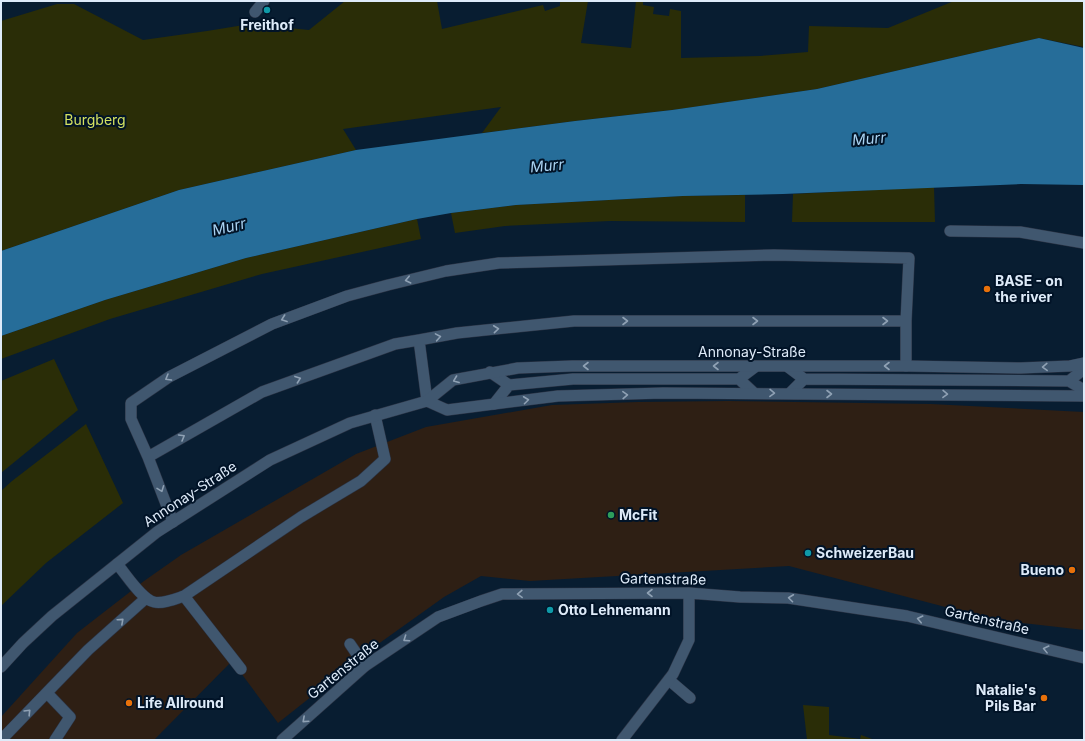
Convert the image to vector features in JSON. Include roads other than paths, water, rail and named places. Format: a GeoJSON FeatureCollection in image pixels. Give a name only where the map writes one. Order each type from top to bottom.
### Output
{"type":"FeatureCollection","features":[{"type":"Feature","properties":{"kind":"street"},"geometry":{"type":"LineString","coordinates":[[255,12],[264,1]]}},
{"type":"Feature","properties":{"kind":"street"},"geometry":{"type":"LineString","coordinates":[[950,231],[1020,232],[1084,243]]}},
{"type":"Feature","properties":{"kind":"street"},"geometry":{"type":"LineString","coordinates":[[173,522],[148,457],[131,419],[131,403],[155,386],[272,324],[348,296],[388,284],[454,270],[498,263],[774,255],[909,258],[906,321],[906,366]]}},
{"type":"Feature","properties":{"kind":"street"},"geometry":{"type":"LineString","coordinates":[[148,457],[262,392],[395,344],[457,333],[574,321],[906,321]]}},
{"type":"Feature","properties":{"kind":"street"},"geometry":{"type":"LineString","coordinates":[[419,340],[427,401],[447,410],[558,396],[754,393],[1084,396]]}},
{"type":"Feature","properties":{"kind":"street","name":"Annonay-Straße"},"geometry":{"type":"LineString","coordinates":[[1,667],[23,643],[52,616],[157,532],[270,460],[350,423],[427,401],[453,380],[518,368],[572,366],[906,366],[1021,368],[1070,366],[1084,363]]}},
{"type":"Feature","properties":{"kind":"street"},"geometry":{"type":"LineString","coordinates":[[490,372],[509,384],[573,379],[739,379],[755,366]]}},
{"type":"Feature","properties":{"kind":"street"},"geometry":{"type":"LineString","coordinates":[[788,367],[804,379],[1069,381],[1084,390]]}},
{"type":"Feature","properties":{"kind":"street"},"geometry":{"type":"LineString","coordinates":[[1069,381],[1084,369]]}},
{"type":"Feature","properties":{"kind":"street"},"geometry":{"type":"LineString","coordinates":[[739,379],[754,393]]}},
{"type":"Feature","properties":{"kind":"street"},"geometry":{"type":"LineString","coordinates":[[790,393],[804,379]]}},
{"type":"Feature","properties":{"kind":"street"},"geometry":{"type":"LineString","coordinates":[[494,404],[509,384]]}},
{"type":"Feature","properties":{"kind":"street"},"geometry":{"type":"LineString","coordinates":[[118,564],[145,599],[154,602],[164,602],[184,596],[301,517],[361,481],[385,459],[375,415]]}},
{"type":"Feature","properties":{"kind":"street"},"geometry":{"type":"LineString","coordinates":[[622,740],[669,680],[689,640],[689,593]]}},
{"type":"Feature","properties":{"kind":"street","name":"Gartenstraße"},"geometry":{"type":"LineString","coordinates":[[283,740],[365,666],[438,617],[502,594],[689,593],[740,597],[788,598],[907,616],[1084,658]]}},
{"type":"Feature","properties":{"kind":"street"},"geometry":{"type":"LineString","coordinates":[[184,596],[241,670]]}},
{"type":"Feature","properties":{"kind":"street"},"geometry":{"type":"LineString","coordinates":[[1,740],[88,650],[145,599]]}},
{"type":"Feature","properties":{"kind":"street"},"geometry":{"type":"LineString","coordinates":[[350,644],[365,666]]}},
{"type":"Feature","properties":{"kind":"street"},"geometry":{"type":"LineString","coordinates":[[669,680],[690,698]]}},
{"type":"Feature","properties":{"kind":"street"},"geometry":{"type":"LineString","coordinates":[[47,693],[70,717],[55,740]]}},
{"type":"Feature","properties":{"kind":"water","name":"Murr"},"geometry":{"type":"Polygon","coordinates":[[[1039,38],[1084,48],[1084,185],[1021,184],[783,194],[683,196],[516,205],[451,213],[417,219],[246,258],[105,300],[1,336],[1,251],[179,190],[356,150],[575,121],[672,110],[817,89],[1039,38]]]}},
{"type":"Feature","properties":{"kind":"place","name":"Freithof"},"geometry":{"type":"Point","coordinates":[267,10]}},
{"type":"Feature","properties":{"kind":"place","name":"BASE - on the river"},"geometry":{"type":"Point","coordinates":[987,289]}},
{"type":"Feature","properties":{"kind":"place","name":"McFit"},"geometry":{"type":"Point","coordinates":[611,515]}},
{"type":"Feature","properties":{"kind":"place","name":"SchweizerBau"},"geometry":{"type":"Point","coordinates":[808,553]}},
{"type":"Feature","properties":{"kind":"place","name":"Bueno"},"geometry":{"type":"Point","coordinates":[1072,570]}},
{"type":"Feature","properties":{"kind":"place","name":"Otto Lehnemann"},"geometry":{"type":"Point","coordinates":[550,610]}},
{"type":"Feature","properties":{"kind":"place","name":"Natalie's Pils Bar"},"geometry":{"type":"Point","coordinates":[1044,698]}},
{"type":"Feature","properties":{"kind":"place","name":"Life Allround"},"geometry":{"type":"Point","coordinates":[129,703]}},
{"type":"Feature","properties":{"kind":"park label","name":"Burgberg"},"geometry":{"type":"Point","coordinates":[95,120]}}]}
